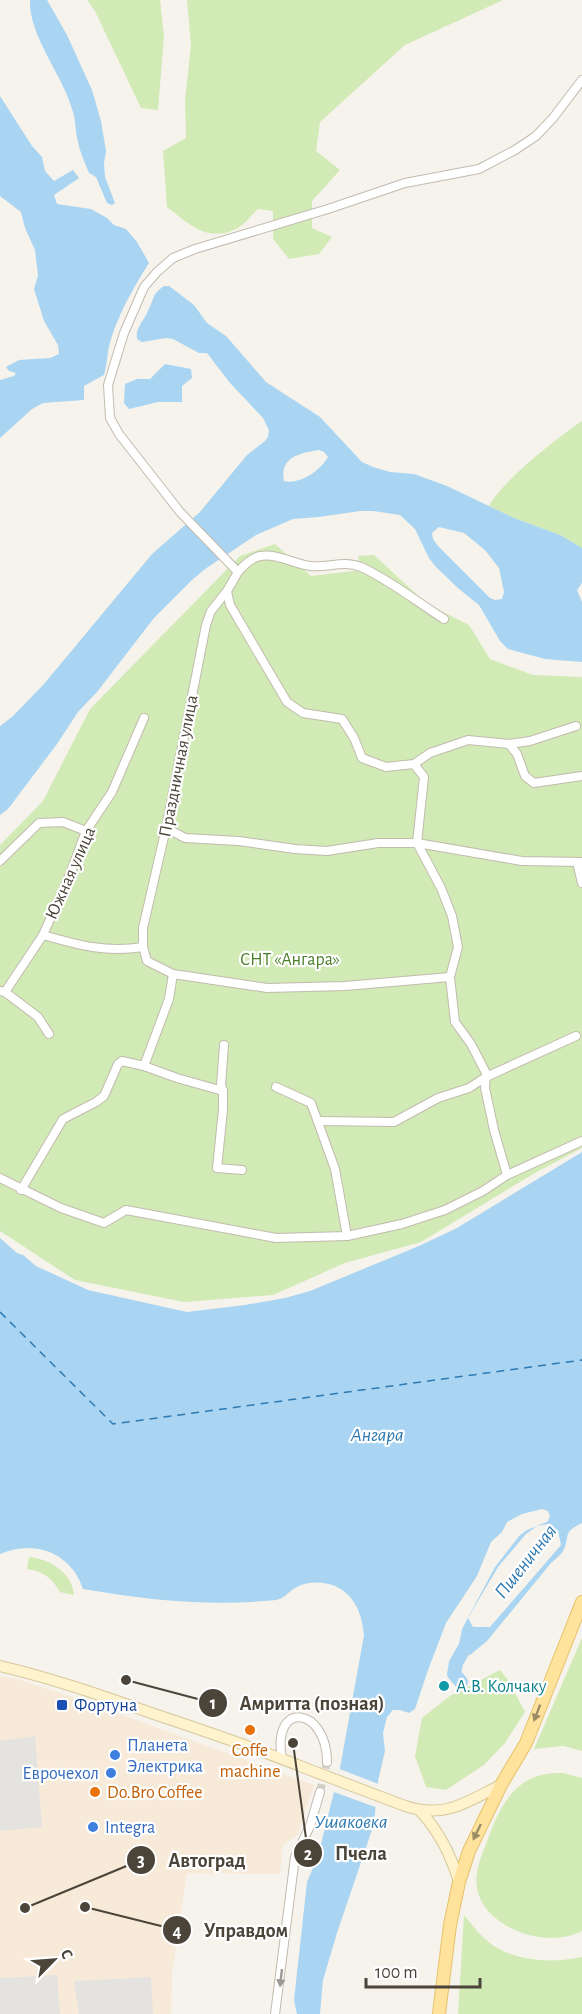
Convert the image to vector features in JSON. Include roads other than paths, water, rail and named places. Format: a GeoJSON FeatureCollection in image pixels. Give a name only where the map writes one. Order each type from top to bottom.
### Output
{"type":"FeatureCollection","features":[{"type":"Feature","properties":{"kind":"main road"},"geometry":{"type":"LineString","coordinates":[[439,2014],[450,1925],[459,1882],[471,1844],[501,1785],[526,1743],[582,1602]]}},
{"type":"Feature","properties":{"kind":"main road"},"geometry":{"type":"LineString","coordinates":[[566,1639],[582,1620]]}},
{"type":"Feature","properties":{"kind":"main road"},"geometry":{"type":"LineString","coordinates":[[0,1666],[112,1699],[420,1811],[450,1809],[501,1785]]}},
{"type":"Feature","properties":{"kind":"main road"},"geometry":{"type":"LineString","coordinates":[[420,1811],[443,1841],[459,1882]]}},
{"type":"Feature","properties":{"kind":"street"},"geometry":{"type":"LineString","coordinates":[[444,618],[373,574],[352,564],[308,566],[273,556],[261,556],[235,569],[180,512],[119,434],[110,418],[108,385],[124,333],[144,287],[173,258],[405,183],[479,169],[536,136],[582,81]]}},
{"type":"Feature","properties":{"kind":"street","name":"Праздничная улица"},"geometry":{"type":"LineString","coordinates":[[143,947],[143,928],[166,828],[206,625],[211,611],[227,591],[235,569]]}},
{"type":"Feature","properties":{"kind":"street"},"geometry":{"type":"LineString","coordinates":[[227,591],[230,605],[237,619],[287,702],[303,714],[342,719],[354,738],[362,758],[386,768],[414,764],[430,753],[468,740],[508,744],[530,741],[576,726]]}},
{"type":"Feature","properties":{"kind":"street","name":"Южная улица"},"geometry":{"type":"LineString","coordinates":[[3,992],[43,935],[86,831],[112,792],[144,718]]}},
{"type":"Feature","properties":{"kind":"street"},"geometry":{"type":"LineString","coordinates":[[508,744],[517,754],[525,776],[534,783],[582,776]]}},
{"type":"Feature","properties":{"kind":"street"},"geometry":{"type":"LineString","coordinates":[[414,764],[423,777],[417,843],[441,888],[452,916],[458,947],[450,977],[454,1022],[471,1044],[486,1073],[485,1088],[507,1174]]}},
{"type":"Feature","properties":{"kind":"street"},"geometry":{"type":"LineString","coordinates":[[0,861],[39,823],[63,822],[86,831]]}},
{"type":"Feature","properties":{"kind":"street"},"geometry":{"type":"LineString","coordinates":[[166,828],[185,838],[239,841],[327,851],[378,843],[417,843],[522,861],[579,862],[582,883]]}},
{"type":"Feature","properties":{"kind":"street"},"geometry":{"type":"LineString","coordinates":[[43,935],[79,945],[111,950],[143,947],[147,961],[173,974],[267,988],[345,986],[450,977]]}},
{"type":"Feature","properties":{"kind":"street"},"geometry":{"type":"LineString","coordinates":[[144,1066],[169,999],[173,974]]}},
{"type":"Feature","properties":{"kind":"street"},"geometry":{"type":"LineString","coordinates":[[3,992],[38,1017],[49,1034]]}},
{"type":"Feature","properties":{"kind":"street"},"geometry":{"type":"LineString","coordinates":[[318,1121],[394,1122],[438,1098],[470,1088],[486,1077],[576,1036]]}},
{"type":"Feature","properties":{"kind":"street"},"geometry":{"type":"LineString","coordinates":[[224,1046],[220,1085],[223,1091],[223,1110],[217,1168],[242,1170]]}},
{"type":"Feature","properties":{"kind":"street"},"geometry":{"type":"LineString","coordinates":[[21,1190],[63,1119],[104,1096],[118,1064],[122,1061],[223,1091]]}},
{"type":"Feature","properties":{"kind":"street"},"geometry":{"type":"LineString","coordinates":[[276,1087],[310,1103],[335,1169],[348,1236]]}},
{"type":"Feature","properties":{"kind":"street"},"geometry":{"type":"LineString","coordinates":[[0,1178],[61,1208],[104,1223],[126,1210],[276,1238],[348,1236],[402,1224],[445,1210],[483,1191],[507,1174],[582,1141]]}},
{"type":"Feature","properties":{"kind":"street"},"geometry":{"type":"LineString","coordinates":[[282,1759],[280,1741],[284,1727],[293,1718],[303,1717],[312,1721],[318,1729],[327,1762]]}},
{"type":"Feature","properties":{"kind":"street"},"geometry":{"type":"LineString","coordinates":[[275,2014],[295,1857],[310,1826],[320,1792]]}},
{"type":"Feature","properties":{"kind":"water"},"geometry":{"type":"Polygon","coordinates":[[[30,0],[47,0],[67,35],[92,90],[101,121],[106,151],[105,177],[115,203],[112,205],[107,203],[96,177],[89,173],[84,161],[68,96],[34,27],[30,0]]]}},
{"type":"Feature","properties":{"kind":"water"},"geometry":{"type":"Polygon","coordinates":[[[0,96],[32,146],[42,157],[45,171],[54,181],[73,170],[79,178],[54,195],[57,204],[91,209],[114,225],[126,229],[137,242],[149,263],[116,324],[104,375],[84,386],[84,400],[43,403],[32,409],[0,438],[0,380],[14,376],[16,373],[9,371],[6,367],[19,360],[50,358],[59,354],[58,345],[44,321],[34,289],[38,275],[35,250],[21,212],[0,196],[0,96]]]}},
{"type":"Feature","properties":{"kind":"water"},"geometry":{"type":"Polygon","coordinates":[[[169,286],[194,305],[207,323],[226,336],[266,382],[320,417],[362,462],[390,472],[414,474],[447,486],[514,518],[560,535],[582,548],[582,583],[577,590],[582,602],[582,662],[545,659],[508,649],[500,641],[479,605],[435,566],[415,529],[400,515],[360,511],[293,519],[256,535],[205,569],[154,618],[97,692],[78,712],[8,809],[0,815],[0,726],[44,684],[152,554],[200,512],[247,455],[268,437],[269,430],[263,418],[230,383],[207,353],[199,353],[173,339],[142,342],[137,339],[139,328],[155,294],[160,289],[169,286]],[[319,450],[293,457],[288,461],[283,473],[284,481],[303,479],[320,467],[328,457],[319,450]],[[439,527],[432,533],[438,546],[490,598],[502,599],[504,592],[499,568],[485,550],[464,533],[439,527]]]}},
{"type":"Feature","properties":{"kind":"water"},"geometry":{"type":"Polygon","coordinates":[[[165,364],[191,369],[192,378],[182,386],[182,402],[158,402],[129,409],[124,403],[125,384],[137,379],[150,379],[165,364]]]}},
{"type":"Feature","properties":{"kind":"water","name":"Ангара"},"geometry":{"type":"Polygon","coordinates":[[[582,1152],[582,1523],[571,1529],[562,1553],[551,1563],[487,1641],[470,1655],[464,1653],[459,1645],[462,1629],[495,1567],[520,1535],[547,1522],[550,1517],[548,1511],[542,1509],[522,1514],[507,1522],[502,1532],[491,1542],[477,1576],[446,1623],[415,1709],[409,1713],[393,1710],[387,1717],[383,1733],[385,1751],[378,1781],[374,1824],[323,1980],[320,2014],[297,2014],[294,2000],[307,1882],[318,1856],[340,1768],[364,1635],[359,1613],[348,1594],[325,1583],[304,1584],[276,1600],[228,1603],[155,1599],[83,1589],[70,1566],[50,1552],[26,1548],[0,1554],[0,1238],[36,1266],[88,1290],[187,1312],[245,1305],[310,1291],[419,1246],[457,1228],[582,1152]]]}},
{"type":"Feature","properties":{"kind":"waterway","name":"Пшеничная"},"geometry":{"type":"LineString","coordinates":[[461,1682],[454,1674],[456,1663],[471,1637]]}},
{"type":"Feature","properties":{"kind":"tunnel"},"geometry":{"type":"LineString","coordinates":[[320,1792],[327,1762]]}},
{"type":"Feature","properties":{"kind":"place","name":"Амритта (позная)"},"geometry":{"type":"Point","coordinates":[126,1680]}},
{"type":"Feature","properties":{"kind":"place","name":"А.В. Колчаку"},"geometry":{"type":"Point","coordinates":[444,1686]}},
{"type":"Feature","properties":{"kind":"place","name":"Фортуна"},"geometry":{"type":"Point","coordinates":[62,1705]}},
{"type":"Feature","properties":{"kind":"place","name":"Coffe machine"},"geometry":{"type":"Point","coordinates":[250,1730]}},
{"type":"Feature","properties":{"kind":"place","name":"Пчела"},"geometry":{"type":"Point","coordinates":[293,1743]}},
{"type":"Feature","properties":{"kind":"place","name":"Планета Электрика"},"geometry":{"type":"Point","coordinates":[115,1755]}},
{"type":"Feature","properties":{"kind":"place","name":"Еврочехол"},"geometry":{"type":"Point","coordinates":[111,1773]}},
{"type":"Feature","properties":{"kind":"place","name":"Do.Bro Coffee"},"geometry":{"type":"Point","coordinates":[95,1792]}},
{"type":"Feature","properties":{"kind":"place","name":"Integra"},"geometry":{"type":"Point","coordinates":[93,1827]}},
{"type":"Feature","properties":{"kind":"place","name":"Управдом"},"geometry":{"type":"Point","coordinates":[85,1907]}},
{"type":"Feature","properties":{"kind":"place","name":"Автоград"},"geometry":{"type":"Point","coordinates":[25,1908]}},
{"type":"Feature","properties":{"kind":"park label","name":"СНТ «Ангара»"},"geometry":{"type":"Point","coordinates":[290,959]}},
{"type":"Feature","properties":{"kind":"water label","name":"Ушаковка"},"geometry":{"type":"Point","coordinates":[351,1821]}}]}
